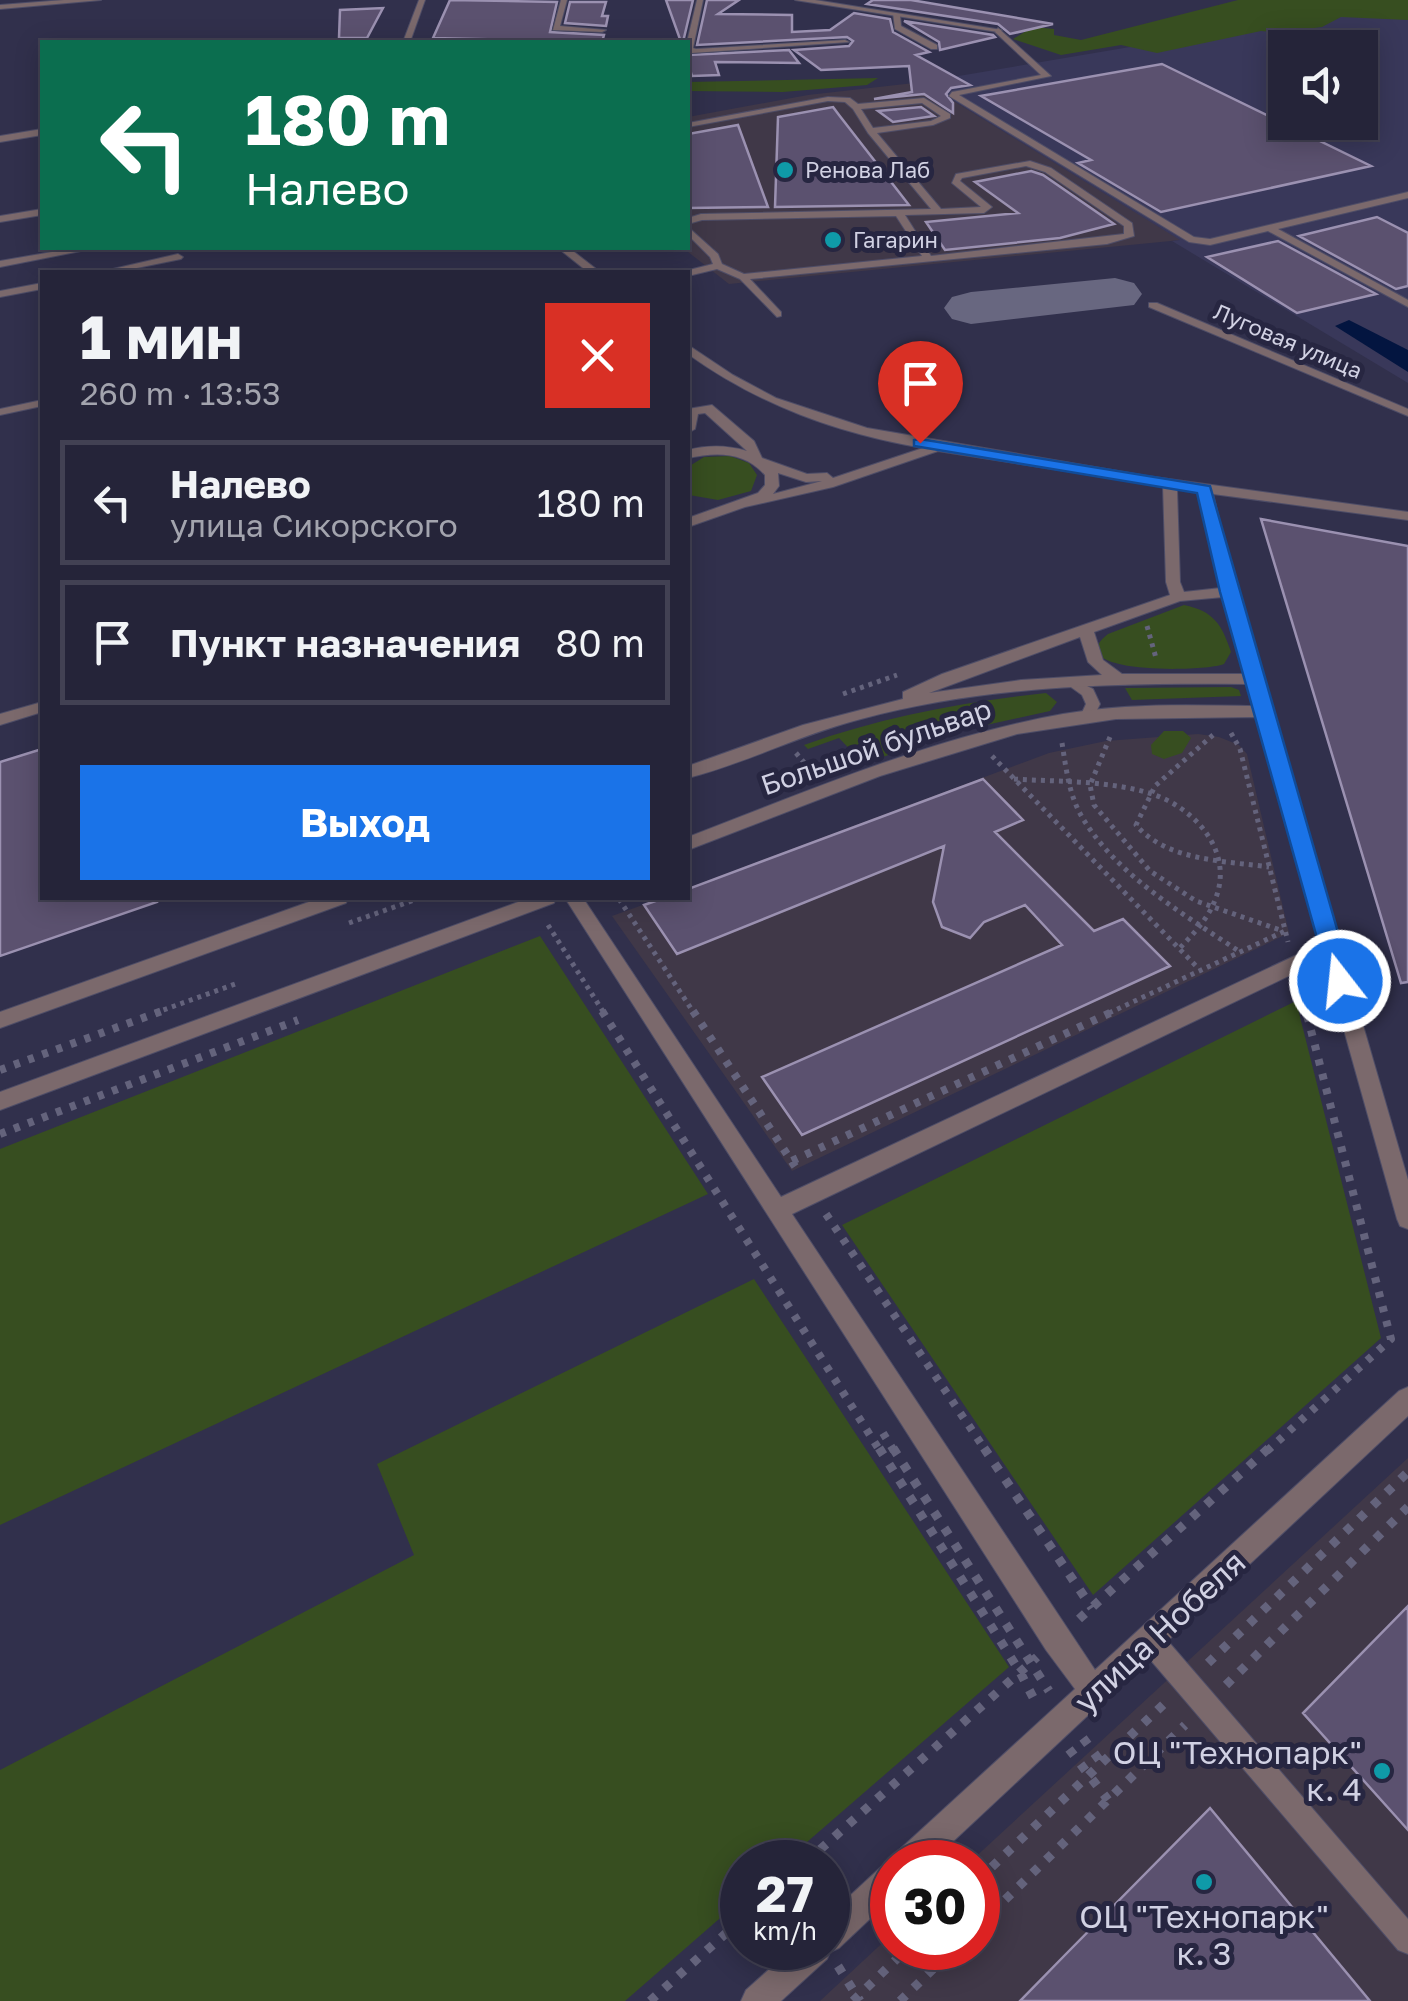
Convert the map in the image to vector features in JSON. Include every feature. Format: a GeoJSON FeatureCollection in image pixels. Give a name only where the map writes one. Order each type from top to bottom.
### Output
{"type":"FeatureCollection","features":[{"type":"Feature","properties":{"kind":"street"},"geometry":{"type":"LineString","coordinates":[[0,6],[97,0]]}},
{"type":"Feature","properties":{"kind":"street"},"geometry":{"type":"LineString","coordinates":[[799,0],[998,30]]}},
{"type":"Feature","properties":{"kind":"street"},"geometry":{"type":"LineString","coordinates":[[0,139],[40,132]]}},
{"type":"Feature","properties":{"kind":"street"},"geometry":{"type":"LineString","coordinates":[[0,220],[40,212]]}},
{"type":"Feature","properties":{"kind":"street"},"geometry":{"type":"LineString","coordinates":[[0,264],[80,250]]}},
{"type":"Feature","properties":{"kind":"street"},"geometry":{"type":"LineString","coordinates":[[566,250],[591,270]]}},
{"type":"Feature","properties":{"kind":"street"},"geometry":{"type":"LineString","coordinates":[[690,351],[738,387],[771,404],[824,422],[940,447],[1170,484],[1408,516]]}},
{"type":"Feature","properties":{"kind":"street"},"geometry":{"type":"LineString","coordinates":[[690,421],[692,412],[707,408],[749,444],[772,474],[772,486],[764,496],[748,504]]}},
{"type":"Feature","properties":{"kind":"street"},"geometry":{"type":"LineString","coordinates":[[690,522],[828,484],[940,447]]}},
{"type":"Feature","properties":{"kind":"street"},"geometry":{"type":"LineString","coordinates":[[690,454],[721,449],[806,478],[858,472]]}},
{"type":"Feature","properties":{"kind":"street"},"geometry":{"type":"LineString","coordinates":[[1170,484],[1173,582],[1178,597]]}},
{"type":"Feature","properties":{"kind":"street"},"geometry":{"type":"LineString","coordinates":[[1204,489],[1229,592],[1408,1219]]}},
{"type":"Feature","properties":{"kind":"street"},"geometry":{"type":"LineString","coordinates":[[882,708],[948,678],[1178,597],[1229,592]]}},
{"type":"Feature","properties":{"kind":"street"},"geometry":{"type":"LineString","coordinates":[[1086,632],[1096,662],[1116,678]]}},
{"type":"Feature","properties":{"kind":"street","name":"Большой бульвар"},"geometry":{"type":"LineString","coordinates":[[690,771],[882,708],[999,688],[1116,678],[1254,679]]}},
{"type":"Feature","properties":{"kind":"street"},"geometry":{"type":"LineString","coordinates":[[0,720],[40,708]]}},
{"type":"Feature","properties":{"kind":"street","name":"Большой бульвар"},"geometry":{"type":"LineString","coordinates":[[690,843],[956,743],[1086,717],[1173,710],[1265,712]]}},
{"type":"Feature","properties":{"kind":"street"},"geometry":{"type":"LineString","coordinates":[[0,1020],[332,900]]}},
{"type":"Feature","properties":{"kind":"street"},"geometry":{"type":"LineString","coordinates":[[0,1101],[542,900]]}},
{"type":"Feature","properties":{"kind":"street"},"geometry":{"type":"LineString","coordinates":[[575,900],[1056,1640],[1094,1692]]}},
{"type":"Feature","properties":{"kind":"street"},"geometry":{"type":"LineString","coordinates":[[779,1209],[1331,947]]}},
{"type":"Feature","properties":{"kind":"street","name":"улица Нобеля"},"geometry":{"type":"LineString","coordinates":[[934,1840],[1408,1399]]}},
{"type":"Feature","properties":{"kind":"street"},"geometry":{"type":"LineString","coordinates":[[850,1917],[870,1898]]}},
{"type":"Feature","properties":{"kind":"street"},"geometry":{"type":"LineString","coordinates":[[757,2001],[792,1970]]}},
{"type":"Feature","properties":{"kind":"lane"},"geometry":{"type":"LineString","coordinates":[[407,40],[422,0]]}},
{"type":"Feature","properties":{"kind":"lane"},"geometry":{"type":"LineString","coordinates":[[556,28],[564,0]]}},
{"type":"Feature","properties":{"kind":"lane"},"geometry":{"type":"LineString","coordinates":[[700,0],[690,49],[695,51],[845,42]]}},
{"type":"Feature","properties":{"kind":"lane"},"geometry":{"type":"LineString","coordinates":[[896,14],[898,27],[934,47]]}},
{"type":"Feature","properties":{"kind":"lane"},"geometry":{"type":"LineString","coordinates":[[540,29],[602,30]]}},
{"type":"Feature","properties":{"kind":"lane"},"geometry":{"type":"LineString","coordinates":[[998,30],[1047,76],[952,94],[1192,240],[1210,242],[1405,198]]}},
{"type":"Feature","properties":{"kind":"lane"},"geometry":{"type":"LineString","coordinates":[[690,125],[828,99],[846,100],[856,107],[939,213]]}},
{"type":"Feature","properties":{"kind":"lane"},"geometry":{"type":"LineString","coordinates":[[856,107],[924,100],[946,116],[933,123],[871,131]]}},
{"type":"Feature","properties":{"kind":"lane"},"geometry":{"type":"LineString","coordinates":[[690,220],[701,217],[981,211],[986,207],[955,181],[959,176],[1027,163],[1048,170],[1129,225],[1129,236],[1107,242],[743,278]]}},
{"type":"Feature","properties":{"kind":"lane"},"geometry":{"type":"LineString","coordinates":[[900,214],[928,260]]}},
{"type":"Feature","properties":{"kind":"lane"},"geometry":{"type":"LineString","coordinates":[[1270,228],[1408,304]]}},
{"type":"Feature","properties":{"kind":"lane"},"geometry":{"type":"LineString","coordinates":[[690,232],[715,256],[718,266]]}},
{"type":"Feature","properties":{"kind":"lane"},"geometry":{"type":"LineString","coordinates":[[112,270],[174,252]]}},
{"type":"Feature","properties":{"kind":"lane"},"geometry":{"type":"LineString","coordinates":[[690,273],[718,266],[743,278],[778,314]]}},
{"type":"Feature","properties":{"kind":"lane"},"geometry":{"type":"LineString","coordinates":[[0,294],[40,286]]}},
{"type":"Feature","properties":{"kind":"lane","name":"Луговая улица"},"geometry":{"type":"LineString","coordinates":[[1153,305],[1408,413]]}},
{"type":"Feature","properties":{"kind":"lane"},"geometry":{"type":"LineString","coordinates":[[1199,325],[1224,322]]}},
{"type":"Feature","properties":{"kind":"lane"},"geometry":{"type":"LineString","coordinates":[[0,412],[40,402]]}},
{"type":"Feature","properties":{"kind":"lane"},"geometry":{"type":"LineString","coordinates":[[1071,682],[1088,692],[1093,704],[1086,717]]}},
{"type":"Feature","properties":{"kind":"lane"},"geometry":{"type":"LineString","coordinates":[[1151,1640],[1408,1940]]}},
{"type":"Feature","properties":{"kind":"path"},"geometry":{"type":"LineString","coordinates":[[831,1840],[1392,1339],[1236,736],[1208,728]]}},
{"type":"Feature","properties":{"kind":"path"},"geometry":{"type":"LineString","coordinates":[[1136,825],[1140,808],[1150,794],[1198,746],[1222,729]]}},
{"type":"Feature","properties":{"kind":"path"},"geometry":{"type":"LineString","coordinates":[[1100,732],[1113,730],[1090,786],[1094,805],[1160,880],[1212,907],[1284,931]]}},
{"type":"Feature","properties":{"kind":"path"},"geometry":{"type":"LineString","coordinates":[[1061,736],[1068,783],[1083,818],[1106,846],[1240,952]]}},
{"type":"Feature","properties":{"kind":"path"},"geometry":{"type":"LineString","coordinates":[[783,738],[828,790]]}},
{"type":"Feature","properties":{"kind":"path"},"geometry":{"type":"LineString","coordinates":[[978,760],[1008,750]]}},
{"type":"Feature","properties":{"kind":"path"},"geometry":{"type":"LineString","coordinates":[[991,755],[1199,969]]}},
{"type":"Feature","properties":{"kind":"path"},"geometry":{"type":"LineString","coordinates":[[1014,779],[1150,794],[1193,816],[1216,846],[1221,875],[1212,907],[1180,949]]}},
{"type":"Feature","properties":{"kind":"path"},"geometry":{"type":"LineString","coordinates":[[1114,826],[1126,829],[1136,825]]}},
{"type":"Feature","properties":{"kind":"path"},"geometry":{"type":"LineString","coordinates":[[1136,825],[1152,842]]}},
{"type":"Feature","properties":{"kind":"path"},"geometry":{"type":"LineString","coordinates":[[1135,850],[1142,841],[1152,842],[1269,866]]}},
{"type":"Feature","properties":{"kind":"path"},"geometry":{"type":"LineString","coordinates":[[619,900],[1092,1608]]}},
{"type":"Feature","properties":{"kind":"path"},"geometry":{"type":"LineString","coordinates":[[548,925],[1020,1672],[1032,1700]]}},
{"type":"Feature","properties":{"kind":"path"},"geometry":{"type":"LineString","coordinates":[[792,1162],[1284,931]]}},
{"type":"Feature","properties":{"kind":"path"},"geometry":{"type":"LineString","coordinates":[[650,2001],[720,1939]]}},
{"type":"Feature","properties":{"kind":"path"},"geometry":{"type":"LineString","coordinates":[[840,1970],[857,2000],[886,1970]]}},
{"type":"Feature","properties":{"kind":"path"},"geometry":{"type":"LineString","coordinates":[[900,2001],[932,1970]]}},
{"type":"Feature","properties":{"kind":"shaded area"},"geometry":{"type":"Polygon","coordinates":[[[1408,0],[1408,383],[1172,241],[1180,240],[923,82],[1408,0]]]}},
{"type":"Feature","properties":{"kind":"shaded area"},"geometry":{"type":"Polygon","coordinates":[[[923,82],[1181,240],[729,284],[686,250],[690,250],[690,117],[808,95],[923,82]]]}},
{"type":"Feature","properties":{"kind":"shaded area"},"geometry":{"type":"Polygon","coordinates":[[[1198,734],[1239,745],[1247,754],[1289,933],[792,1171],[612,916],[656,900],[690,900],[690,887],[1049,753],[1106,741],[1198,734]]]}},
{"type":"Feature","properties":{"kind":"shaded area"},"geometry":{"type":"Polygon","coordinates":[[[1408,1458],[1408,2001],[820,2001],[870,1954],[870,1970],[1000,1970],[1000,1840],[994,1840],[1408,1458]]]}},
{"type":"Feature","properties":{"kind":"green space"},"geometry":{"type":"Polygon","coordinates":[[[1238,0],[1408,0],[1408,20],[1341,17],[1322,27],[1261,31],[1157,53],[1121,45],[1061,55],[1013,39],[1033,27],[1054,29],[1054,35],[1081,40],[1238,0]]]}},
{"type":"Feature","properties":{"kind":"green space"},"geometry":{"type":"Polygon","coordinates":[[[878,78],[867,85],[783,92],[690,91],[690,82],[878,78]]]}},
{"type":"Feature","properties":{"kind":"green space"},"geometry":{"type":"Polygon","coordinates":[[[730,456],[749,463],[757,475],[751,491],[718,500],[690,495],[690,466],[704,457],[730,456]]]}},
{"type":"Feature","properties":{"kind":"green space"},"geometry":{"type":"Polygon","coordinates":[[[1184,605],[1210,615],[1220,627],[1231,652],[1224,664],[1166,669],[1117,664],[1102,657],[1097,647],[1108,634],[1184,605]]]}},
{"type":"Feature","properties":{"kind":"green space"},"geometry":{"type":"Polygon","coordinates":[[[1125,688],[1239,690],[1241,696],[1132,700],[1125,688]]]}},
{"type":"Feature","properties":{"kind":"green space"},"geometry":{"type":"Polygon","coordinates":[[[1046,693],[1057,702],[1050,711],[945,734],[864,764],[839,738],[808,749],[804,745],[923,712],[1046,693]]]}},
{"type":"Feature","properties":{"kind":"green space"},"geometry":{"type":"Polygon","coordinates":[[[1164,731],[1183,731],[1191,738],[1182,753],[1164,759],[1152,754],[1151,745],[1164,731]]]}},
{"type":"Feature","properties":{"kind":"green space"},"geometry":{"type":"Polygon","coordinates":[[[540,936],[708,1194],[0,1525],[0,1149],[540,936]]]}},
{"type":"Feature","properties":{"kind":"green space"},"geometry":{"type":"Polygon","coordinates":[[[1296,1001],[1381,1338],[1093,1595],[842,1225],[1296,1001]]]}},
{"type":"Feature","properties":{"kind":"green space"},"geometry":{"type":"Polygon","coordinates":[[[754,1279],[1009,1667],[809,1840],[720,1840],[720,1918],[625,2001],[0,2001],[0,1770],[414,1555],[377,1464],[754,1279]]]}},
{"type":"Feature","properties":{"kind":"water"},"geometry":{"type":"Polygon","coordinates":[[[1349,320],[1408,350],[1408,372],[1335,326],[1349,320]]]}},
{"type":"Feature","properties":{"kind":"building"},"geometry":{"type":"Polygon","coordinates":[[[450,0],[557,2],[550,32],[604,35],[603,40],[433,38],[450,0]]]}},
{"type":"Feature","properties":{"kind":"building"},"geometry":{"type":"Polygon","coordinates":[[[666,0],[693,0],[683,40],[666,0]]]}},
{"type":"Feature","properties":{"kind":"building"},"geometry":{"type":"Polygon","coordinates":[[[707,0],[739,0],[718,14],[792,15],[792,32],[830,30],[854,13],[890,19],[893,32],[929,52],[916,55],[970,85],[951,88],[946,94],[953,103],[953,113],[924,94],[874,99],[912,92],[909,66],[821,70],[794,50],[849,46],[853,41],[847,37],[697,45],[707,0]]]}},
{"type":"Feature","properties":{"kind":"building"},"geometry":{"type":"Polygon","coordinates":[[[873,0],[911,0],[1053,24],[1010,34],[998,24],[867,4],[873,0]]]}},
{"type":"Feature","properties":{"kind":"building"},"geometry":{"type":"Polygon","coordinates":[[[570,2],[606,2],[602,16],[608,16],[606,26],[565,23],[570,2]]]}},
{"type":"Feature","properties":{"kind":"building"},"geometry":{"type":"Polygon","coordinates":[[[383,8],[367,38],[339,38],[340,10],[383,8]]]}},
{"type":"Feature","properties":{"kind":"building"},"geometry":{"type":"Polygon","coordinates":[[[904,21],[995,37],[940,50],[939,42],[904,21]]]}},
{"type":"Feature","properties":{"kind":"building"},"geometry":{"type":"Polygon","coordinates":[[[789,50],[799,63],[715,62],[719,75],[692,76],[690,55],[789,50]]]}},
{"type":"Feature","properties":{"kind":"building"},"geometry":{"type":"Polygon","coordinates":[[[1162,64],[1268,116],[1268,140],[1318,140],[1371,166],[1161,212],[1078,163],[1091,160],[981,96],[1162,64]]]}},
{"type":"Feature","properties":{"kind":"building"},"geometry":{"type":"Polygon","coordinates":[[[833,107],[909,205],[775,207],[778,117],[833,107]]]}},
{"type":"Feature","properties":{"kind":"building"},"geometry":{"type":"Polygon","coordinates":[[[921,107],[934,116],[893,122],[878,111],[921,107]]]}},
{"type":"Feature","properties":{"kind":"building"},"geometry":{"type":"Polygon","coordinates":[[[738,125],[768,207],[690,208],[690,134],[738,125]]]}},
{"type":"Feature","properties":{"kind":"building"},"geometry":{"type":"Polygon","coordinates":[[[1031,171],[1043,175],[1114,224],[1060,238],[945,250],[926,222],[1018,213],[975,182],[1031,171]]]}},
{"type":"Feature","properties":{"kind":"building"},"geometry":{"type":"Polygon","coordinates":[[[1377,217],[1408,233],[1408,286],[1396,289],[1299,236],[1377,217]]]}},
{"type":"Feature","properties":{"kind":"building"},"geometry":{"type":"Polygon","coordinates":[[[1278,241],[1376,294],[1297,313],[1207,257],[1278,241]]]}},
{"type":"Feature","properties":{"kind":"building"},"geometry":{"type":"Polygon","coordinates":[[[1261,519],[1408,546],[1408,982],[1401,983],[1261,519]]]}},
{"type":"Feature","properties":{"kind":"building"},"geometry":{"type":"Polygon","coordinates":[[[40,750],[40,900],[157,902],[0,956],[0,762],[40,750]]]}},
{"type":"Feature","properties":{"kind":"building"},"geometry":{"type":"Polygon","coordinates":[[[983,779],[1023,820],[995,832],[1094,931],[1123,919],[1170,966],[802,1135],[762,1077],[1062,945],[1025,905],[984,922],[970,938],[942,927],[933,902],[944,846],[677,954],[644,905],[658,900],[690,900],[690,888],[983,779]]]}},
{"type":"Feature","properties":{"kind":"building","name":"ОЦ \"Технопарк\" к. 4"},"geometry":{"type":"Polygon","coordinates":[[[1408,1606],[1408,1830],[1303,1713],[1408,1606]]]}},
{"type":"Feature","properties":{"kind":"building","name":"ОЦ \"Технопарк\" к. 3"},"geometry":{"type":"Polygon","coordinates":[[[1210,1808],[1370,2001],[1020,2001],[1065,1955],[1210,1808]]]}},
{"type":"Feature","properties":{"kind":"taxiway"},"geometry":{"type":"LineString","coordinates":[[971,308],[1115,294]]}},
{"type":"Feature","properties":{"kind":"place","name":"Ренова Лаб"},"geometry":{"type":"Point","coordinates":[785,170]}},
{"type":"Feature","properties":{"kind":"place","name":"Гагарин"},"geometry":{"type":"Point","coordinates":[833,240]}},
{"type":"Feature","properties":{"kind":"place","name":"ОЦ \"Технопарк\" к. 4"},"geometry":{"type":"Point","coordinates":[1382,1771]}},
{"type":"Feature","properties":{"kind":"place","name":"ОЦ \"Технопарк\" к. 3"},"geometry":{"type":"Point","coordinates":[1204,1882]}},
{"type":"Feature","properties":{"kind":"route"},"geometry":{"type":"LineString","coordinates":[[920,443],[1204,489],[1229,592],[1340,981]]}}]}
